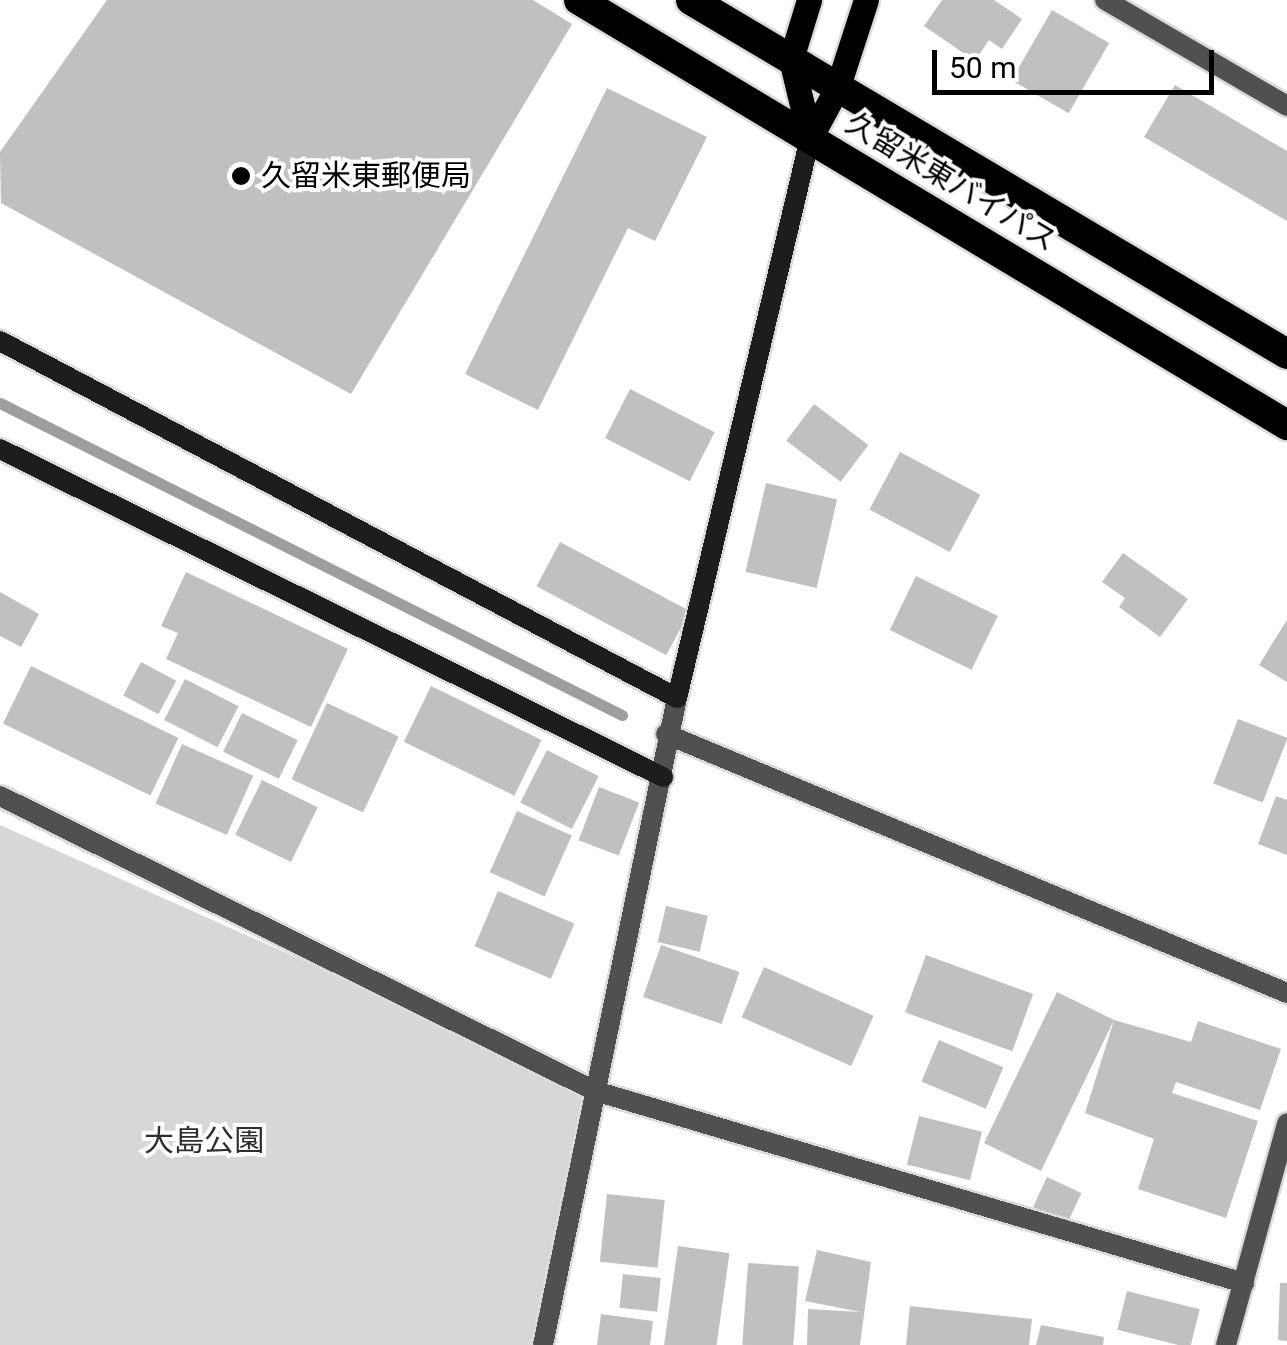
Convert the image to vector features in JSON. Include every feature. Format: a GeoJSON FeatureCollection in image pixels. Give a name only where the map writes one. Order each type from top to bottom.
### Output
{"type":"FeatureCollection","features":[{"type":"Feature","properties":{"kind":"highway","name":"久留米東バイパス"},"geometry":{"type":"LineString","coordinates":[[579,0],[1287,426]]}},
{"type":"Feature","properties":{"kind":"highway","name":"久留米東バイパス"},"geometry":{"type":"LineString","coordinates":[[691,0],[1287,354]]}},
{"type":"Feature","properties":{"kind":"main road"},"geometry":{"type":"LineString","coordinates":[[809,0],[791,58],[810,138]]}},
{"type":"Feature","properties":{"kind":"main road"},"geometry":{"type":"LineString","coordinates":[[810,138],[838,86],[866,0]]}},
{"type":"Feature","properties":{"kind":"street"},"geometry":{"type":"LineString","coordinates":[[1104,0],[1287,106]]}},
{"type":"Feature","properties":{"kind":"street"},"geometry":{"type":"LineString","coordinates":[[543,1345],[663,777],[666,734],[810,138]]}},
{"type":"Feature","properties":{"kind":"street"},"geometry":{"type":"LineString","coordinates":[[0,341],[677,698]]}},
{"type":"Feature","properties":{"kind":"street"},"geometry":{"type":"LineString","coordinates":[[0,449],[663,777]]}},
{"type":"Feature","properties":{"kind":"street"},"geometry":{"type":"LineString","coordinates":[[666,734],[1287,993]]}},
{"type":"Feature","properties":{"kind":"street"},"geometry":{"type":"LineString","coordinates":[[0,796],[594,1091],[1244,1282]]}},
{"type":"Feature","properties":{"kind":"street"},"geometry":{"type":"LineString","coordinates":[[1226,1345],[1287,1123]]}},
{"type":"Feature","properties":{"kind":"green space","name":"大島公園"},"geometry":{"type":"Polygon","coordinates":[[[0,825],[595,1091],[543,1345],[0,1345],[0,825]]]}},
{"type":"Feature","properties":{"kind":"building","name":"久留米東郵便局"},"geometry":{"type":"Polygon","coordinates":[[[107,0],[533,0],[572,24],[351,394],[1,203],[0,152],[107,0]]]}},
{"type":"Feature","properties":{"kind":"building"},"geometry":{"type":"Polygon","coordinates":[[[942,0],[994,0],[1022,19],[1002,49],[989,40],[975,61],[924,26],[942,0]]]}},
{"type":"Feature","properties":{"kind":"building"},"geometry":{"type":"Polygon","coordinates":[[[1052,10],[1109,43],[1069,113],[1012,80],[1052,10]]]}},
{"type":"Feature","properties":{"kind":"building"},"geometry":{"type":"Polygon","coordinates":[[[1175,85],[1287,151],[1287,221],[1144,137],[1175,85]]]}},
{"type":"Feature","properties":{"kind":"building"},"geometry":{"type":"Polygon","coordinates":[[[607,88],[707,137],[655,241],[628,228],[538,410],[465,374],[607,88]]]}},
{"type":"Feature","properties":{"kind":"building"},"geometry":{"type":"Polygon","coordinates":[[[630,389],[715,432],[690,481],[605,438],[630,389]]]}},
{"type":"Feature","properties":{"kind":"building"},"geometry":{"type":"Polygon","coordinates":[[[814,404],[868,445],[841,482],[786,441],[814,404]]]}},
{"type":"Feature","properties":{"kind":"building"},"geometry":{"type":"Polygon","coordinates":[[[900,452],[980,495],[950,552],[869,509],[900,452]]]}},
{"type":"Feature","properties":{"kind":"building"},"geometry":{"type":"Polygon","coordinates":[[[766,483],[837,499],[817,588],[746,572],[766,483]]]}},
{"type":"Feature","properties":{"kind":"building"},"geometry":{"type":"Polygon","coordinates":[[[560,542],[690,611],[666,655],[537,586],[560,542]]]}},
{"type":"Feature","properties":{"kind":"building"},"geometry":{"type":"Polygon","coordinates":[[[1123,553],[1188,599],[1160,637],[1119,607],[1125,598],[1102,582],[1123,553]]]}},
{"type":"Feature","properties":{"kind":"building"},"geometry":{"type":"Polygon","coordinates":[[[186,572],[348,649],[311,727],[166,659],[178,633],[161,626],[186,572]]]}},
{"type":"Feature","properties":{"kind":"building"},"geometry":{"type":"Polygon","coordinates":[[[916,576],[998,616],[971,670],[890,630],[916,576]]]}},
{"type":"Feature","properties":{"kind":"building"},"geometry":{"type":"Polygon","coordinates":[[[0,592],[39,614],[21,647],[0,636],[0,592]]]}},
{"type":"Feature","properties":{"kind":"building"},"geometry":{"type":"Polygon","coordinates":[[[1287,620],[1287,682],[1259,665],[1287,620]]]}},
{"type":"Feature","properties":{"kind":"building"},"geometry":{"type":"Polygon","coordinates":[[[141,662],[176,681],[158,714],[123,696],[141,662]]]}},
{"type":"Feature","properties":{"kind":"building"},"geometry":{"type":"Polygon","coordinates":[[[31,666],[178,738],[150,795],[3,724],[31,666]]]}},
{"type":"Feature","properties":{"kind":"building"},"geometry":{"type":"Polygon","coordinates":[[[185,679],[238,706],[218,747],[164,720],[185,679]]]}},
{"type":"Feature","properties":{"kind":"building"},"geometry":{"type":"Polygon","coordinates":[[[431,686],[542,740],[514,796],[404,742],[431,686]]]}},
{"type":"Feature","properties":{"kind":"building"},"geometry":{"type":"Polygon","coordinates":[[[327,703],[399,736],[363,813],[292,779],[327,703]]]}},
{"type":"Feature","properties":{"kind":"building"},"geometry":{"type":"Polygon","coordinates":[[[242,713],[298,740],[279,779],[223,752],[242,713]]]}},
{"type":"Feature","properties":{"kind":"building"},"geometry":{"type":"Polygon","coordinates":[[[1238,719],[1287,738],[1263,802],[1213,783],[1238,719]]]}},
{"type":"Feature","properties":{"kind":"building"},"geometry":{"type":"Polygon","coordinates":[[[182,744],[253,776],[227,835],[156,803],[182,744]]]}},
{"type":"Feature","properties":{"kind":"building"},"geometry":{"type":"Polygon","coordinates":[[[547,750],[599,776],[572,829],[520,803],[547,750]]]}},
{"type":"Feature","properties":{"kind":"building"},"geometry":{"type":"Polygon","coordinates":[[[262,780],[318,807],[291,862],[235,835],[262,780]]]}},
{"type":"Feature","properties":{"kind":"building"},"geometry":{"type":"Polygon","coordinates":[[[599,787],[639,802],[619,856],[579,840],[599,787]]]}},
{"type":"Feature","properties":{"kind":"building"},"geometry":{"type":"Polygon","coordinates":[[[1276,796],[1287,800],[1287,855],[1258,844],[1276,796]]]}},
{"type":"Feature","properties":{"kind":"building"},"geometry":{"type":"Polygon","coordinates":[[[517,811],[572,835],[545,897],[490,872],[517,811]]]}},
{"type":"Feature","properties":{"kind":"building"},"geometry":{"type":"Polygon","coordinates":[[[498,891],[574,923],[551,979],[475,946],[498,891]]]}},
{"type":"Feature","properties":{"kind":"building"},"geometry":{"type":"Polygon","coordinates":[[[666,906],[708,916],[700,952],[658,942],[666,906]]]}},
{"type":"Feature","properties":{"kind":"building"},"geometry":{"type":"Polygon","coordinates":[[[661,945],[739,972],[722,1024],[643,997],[661,945]]]}},
{"type":"Feature","properties":{"kind":"building"},"geometry":{"type":"Polygon","coordinates":[[[926,955],[1033,994],[1012,1051],[905,1012],[926,955]]]}},
{"type":"Feature","properties":{"kind":"building"},"geometry":{"type":"Polygon","coordinates":[[[764,967],[874,1016],[851,1066],[742,1017],[764,967]]]}},
{"type":"Feature","properties":{"kind":"building"},"geometry":{"type":"Polygon","coordinates":[[[1057,992],[1114,1020],[1041,1171],[984,1143],[1057,992]]]}},
{"type":"Feature","properties":{"kind":"building"},"geometry":{"type":"Polygon","coordinates":[[[1114,1020],[1191,1042],[1198,1021],[1281,1049],[1260,1110],[1176,1082],[1172,1093],[1258,1121],[1226,1218],[1138,1189],[1154,1139],[1085,1113],[1114,1020]]]}},
{"type":"Feature","properties":{"kind":"building"},"geometry":{"type":"Polygon","coordinates":[[[939,1040],[1003,1067],[986,1109],[921,1081],[939,1040]]]}},
{"type":"Feature","properties":{"kind":"building"},"geometry":{"type":"Polygon","coordinates":[[[919,1116],[982,1132],[970,1180],[907,1165],[919,1116]]]}},
{"type":"Feature","properties":{"kind":"building"},"geometry":{"type":"Polygon","coordinates":[[[1047,1177],[1081,1193],[1067,1223],[1033,1207],[1047,1177]]]}},
{"type":"Feature","properties":{"kind":"building"},"geometry":{"type":"Polygon","coordinates":[[[607,1194],[665,1200],[658,1268],[600,1262],[607,1194]]]}},
{"type":"Feature","properties":{"kind":"building"},"geometry":{"type":"Polygon","coordinates":[[[678,1246],[729,1253],[717,1345],[664,1345],[678,1246]]]}},
{"type":"Feature","properties":{"kind":"building"},"geometry":{"type":"Polygon","coordinates":[[[817,1250],[871,1262],[860,1345],[807,1345],[808,1309],[861,1312],[805,1301],[817,1250]]]}},
{"type":"Feature","properties":{"kind":"building"},"geometry":{"type":"Polygon","coordinates":[[[748,1263],[799,1267],[793,1345],[742,1345],[748,1263]]]}},
{"type":"Feature","properties":{"kind":"building"},"geometry":{"type":"Polygon","coordinates":[[[623,1274],[661,1278],[657,1312],[619,1308],[623,1274]]]}},
{"type":"Feature","properties":{"kind":"building"},"geometry":{"type":"Polygon","coordinates":[[[1280,1283],[1287,1283],[1287,1341],[1278,1340],[1280,1283]]]}},
{"type":"Feature","properties":{"kind":"building"},"geometry":{"type":"Polygon","coordinates":[[[1127,1291],[1200,1309],[1191,1345],[1117,1330],[1127,1291]]]}},
{"type":"Feature","properties":{"kind":"building"},"geometry":{"type":"Polygon","coordinates":[[[910,1306],[1032,1319],[1029,1345],[906,1345],[910,1306]]]}},
{"type":"Feature","properties":{"kind":"building"},"geometry":{"type":"Polygon","coordinates":[[[601,1314],[653,1321],[650,1345],[597,1345],[601,1314]]]}},
{"type":"Feature","properties":{"kind":"building"},"geometry":{"type":"Polygon","coordinates":[[[1041,1325],[1104,1337],[1103,1345],[1036,1345],[1041,1325]]]}},
{"type":"Feature","properties":{"kind":"waterway"},"geometry":{"type":"LineString","coordinates":[[0,403],[622,715]]}},
{"type":"Feature","properties":{"kind":"place","name":"久留米東郵便局"},"geometry":{"type":"Point","coordinates":[241,176]}}]}
